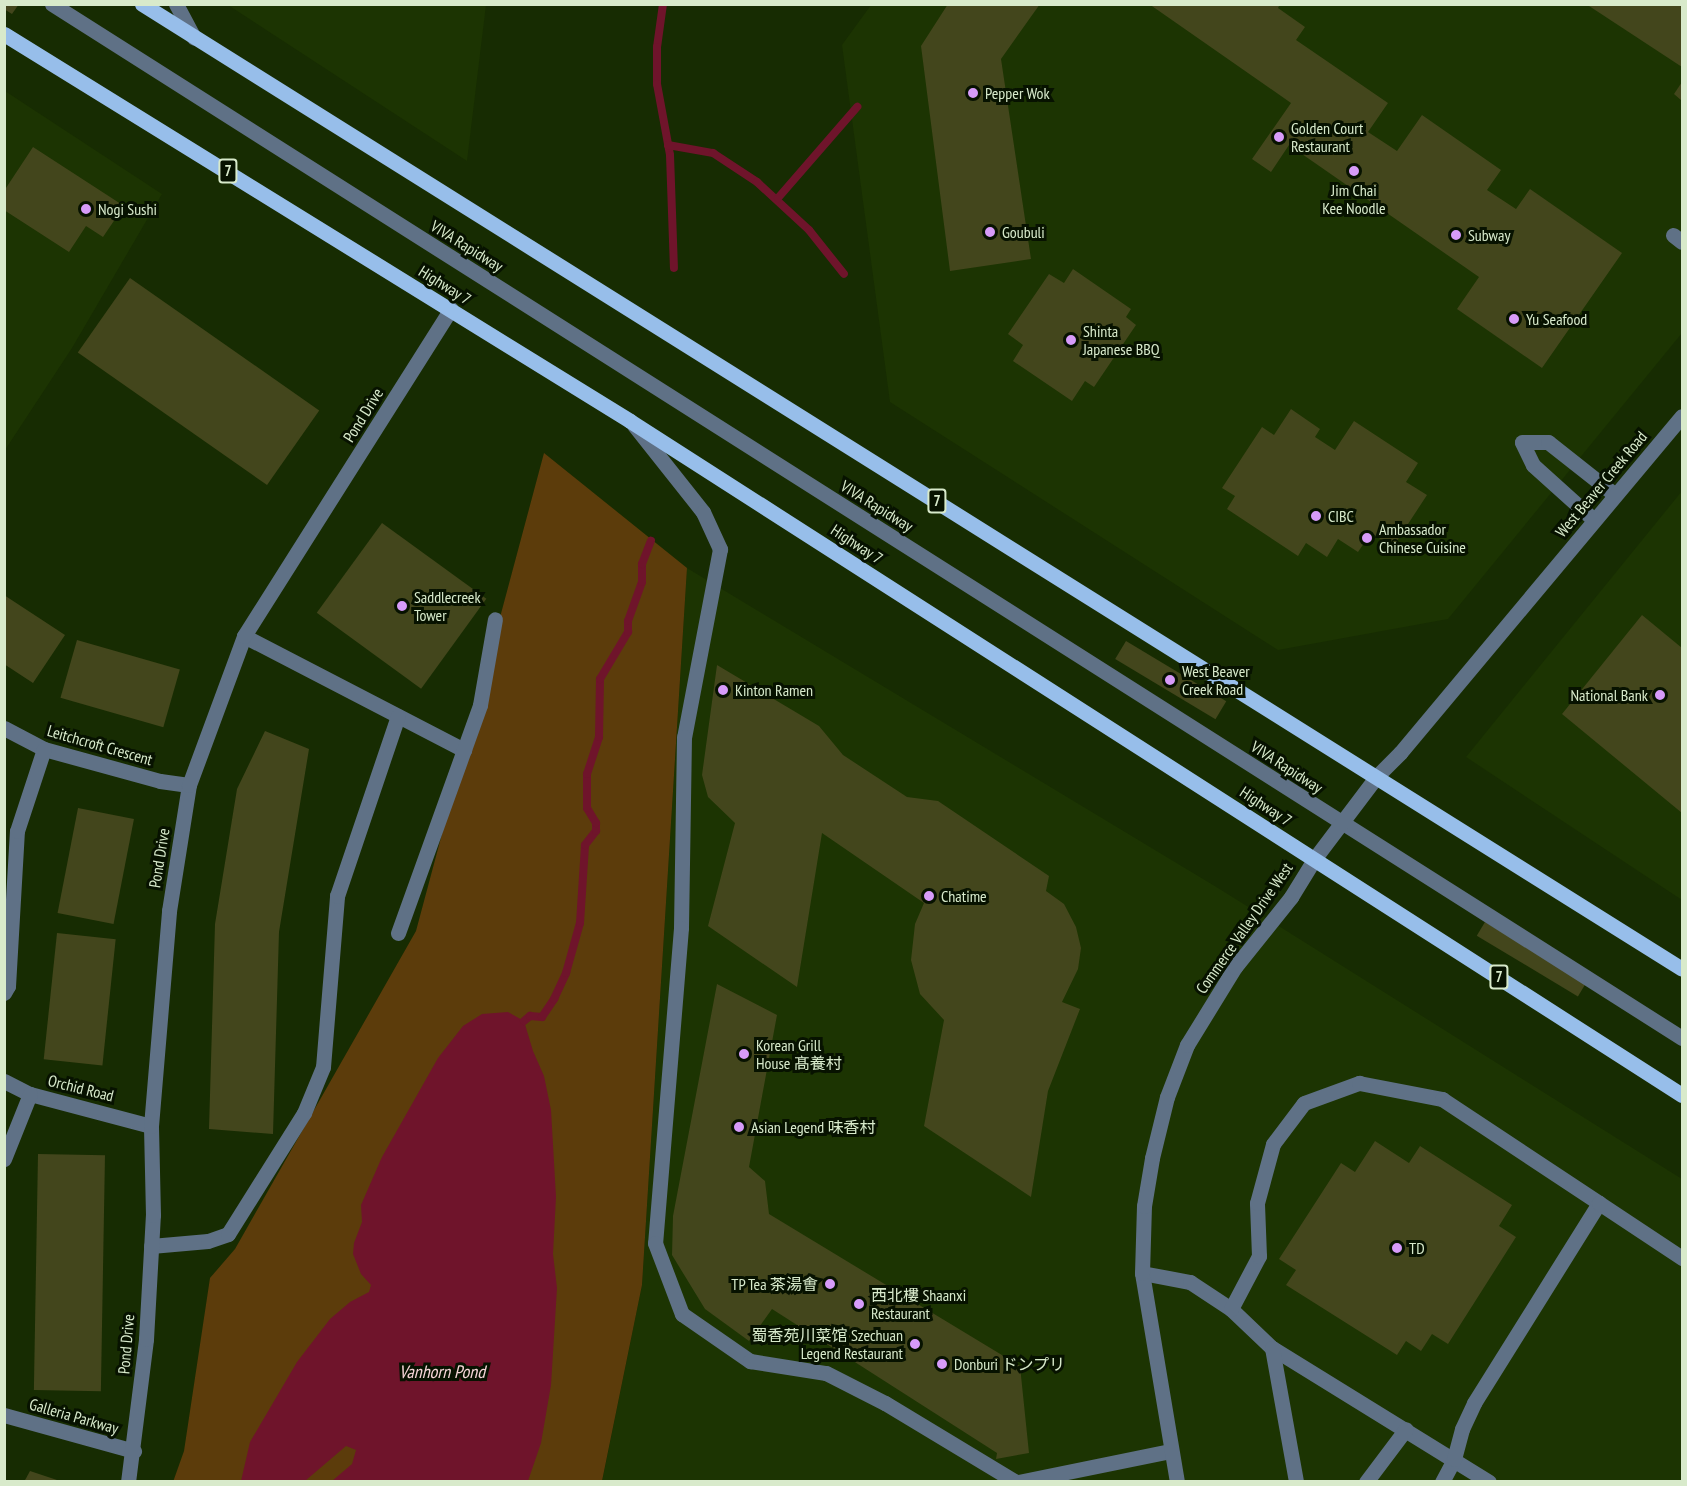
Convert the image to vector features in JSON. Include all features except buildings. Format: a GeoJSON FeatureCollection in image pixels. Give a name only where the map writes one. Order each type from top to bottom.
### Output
{"type":"FeatureCollection","features":[{"type":"Feature","properties":{"kind":"main road","name":"7"},"geometry":{"type":"LineString","coordinates":[[142,4],[1683,969]]}},
{"type":"Feature","properties":{"kind":"main road","name":"Highway 7"},"geometry":{"type":"LineString","coordinates":[[4,34],[630,421],[1683,1095]]}},
{"type":"Feature","properties":{"kind":"street","name":"VIVA Rapidway"},"geometry":{"type":"LineString","coordinates":[[52,4],[1342,825],[1424,873],[1683,1038]]}},
{"type":"Feature","properties":{"kind":"street"},"geometry":{"type":"LineString","coordinates":[[176,4],[194,38]]}},
{"type":"Feature","properties":{"kind":"street","name":"Pond Drive"},"geometry":{"type":"LineString","coordinates":[[128,1482],[134,1451],[146,1339],[153,1215],[151,1126],[169,911],[189,785],[244,636],[451,309]]}},
{"type":"Feature","properties":{"kind":"street","name":"West Beaver Creek Road"},"geometry":{"type":"LineString","coordinates":[[1342,825],[1377,776],[1400,753],[1683,416]]}},
{"type":"Feature","properties":{"kind":"street"},"geometry":{"type":"LineString","coordinates":[[630,421],[703,512],[720,549],[684,737],[681,928],[655,1243],[682,1314],[750,1361],[826,1373],[885,1403],[1017,1482],[1171,1451]]}},
{"type":"Feature","properties":{"kind":"street"},"geometry":{"type":"LineString","coordinates":[[1594,520],[1533,465],[1522,442],[1548,442],[1615,495]]}},
{"type":"Feature","properties":{"kind":"street"},"geometry":{"type":"LineString","coordinates":[[398,933],[480,705],[495,620]]}},
{"type":"Feature","properties":{"kind":"street"},"geometry":{"type":"LineString","coordinates":[[244,636],[464,750]]}},
{"type":"Feature","properties":{"kind":"street"},"geometry":{"type":"LineString","coordinates":[[151,1246],[208,1241],[228,1234],[304,1113],[323,1067],[336,896],[398,716]]}},
{"type":"Feature","properties":{"kind":"street","name":"Leitchcroft Crescent"},"geometry":{"type":"LineString","coordinates":[[4,728],[44,749],[160,781],[189,785]]}},
{"type":"Feature","properties":{"kind":"street"},"geometry":{"type":"LineString","coordinates":[[4,993],[8,986],[17,831],[44,749]]}},
{"type":"Feature","properties":{"kind":"street","name":"Commerce Valley Drive West"},"geometry":{"type":"LineString","coordinates":[[1177,1482],[1142,1273],[1144,1206],[1152,1158],[1167,1097],[1187,1044],[1235,967],[1291,897],[1315,858],[1342,825]]}},
{"type":"Feature","properties":{"kind":"street","name":"Orchid Road"},"geometry":{"type":"LineString","coordinates":[[4,1081],[30,1094],[151,1126]]}},
{"type":"Feature","properties":{"kind":"street"},"geometry":{"type":"LineString","coordinates":[[1231,1309],[1258,1256],[1257,1203],[1273,1144],[1304,1103],[1359,1083],[1442,1099],[1683,1258]]}},
{"type":"Feature","properties":{"kind":"street"},"geometry":{"type":"LineString","coordinates":[[4,1159],[30,1094]]}},
{"type":"Feature","properties":{"kind":"street"},"geometry":{"type":"LineString","coordinates":[[1442,1482],[1455,1459],[1462,1429],[1474,1403],[1599,1203]]}},
{"type":"Feature","properties":{"kind":"street"},"geometry":{"type":"LineString","coordinates":[[1142,1273],[1190,1282],[1231,1309],[1272,1348],[1489,1482]]}},
{"type":"Feature","properties":{"kind":"street"},"geometry":{"type":"LineString","coordinates":[[1272,1348],[1296,1482]]}},
{"type":"Feature","properties":{"kind":"street","name":"Galleria Parkway"},"geometry":{"type":"LineString","coordinates":[[4,1415],[134,1451]]}},
{"type":"Feature","properties":{"kind":"street"},"geometry":{"type":"LineString","coordinates":[[1366,1482],[1406,1429]]}},
{"type":"Feature","properties":{"kind":"shaded area"},"geometry":{"type":"Polygon","coordinates":[[[228,5],[486,5],[467,161],[228,5]]]}},
{"type":"Feature","properties":{"kind":"shaded area"},"geometry":{"type":"Polygon","coordinates":[[[871,5],[1682,5],[1682,333],[1448,619],[1278,650],[890,402],[842,45],[871,5]]]}},
{"type":"Feature","properties":{"kind":"shaded area"},"geometry":{"type":"Polygon","coordinates":[[[5,91],[162,194],[72,348],[5,450],[5,91]]]}},
{"type":"Feature","properties":{"kind":"shaded area"},"geometry":{"type":"Polygon","coordinates":[[[544,453],[687,568],[642,1285],[602,1481],[173,1482],[184,1451],[210,1278],[235,1249],[416,931],[544,453]]]}},
{"type":"Feature","properties":{"kind":"shaded area"},"geometry":{"type":"Polygon","coordinates":[[[1682,491],[1682,900],[1466,757],[1682,491]]]}},
{"type":"Feature","properties":{"kind":"shaded area"},"geometry":{"type":"Polygon","coordinates":[[[687,568],[1218,888],[1682,1179],[1682,1481],[602,1482],[642,1285],[687,568]]]}},
{"type":"Feature","properties":{"kind":"water","name":"Vanhorn Pond"},"geometry":{"type":"Polygon","coordinates":[[[508,1012],[524,1021],[544,1076],[551,1110],[556,1197],[553,1254],[557,1288],[551,1385],[541,1443],[528,1481],[332,1481],[352,1464],[356,1450],[346,1446],[305,1481],[241,1481],[250,1442],[297,1362],[330,1319],[350,1302],[369,1292],[371,1285],[361,1274],[353,1254],[354,1243],[362,1222],[361,1205],[382,1157],[438,1058],[463,1026],[482,1014],[508,1012]]]}},
{"type":"Feature","properties":{"kind":"waterway"},"geometry":{"type":"LineString","coordinates":[[663,4],[657,47],[657,84],[670,155],[674,268]]}},
{"type":"Feature","properties":{"kind":"waterway"},"geometry":{"type":"LineString","coordinates":[[778,198],[857,107]]}},
{"type":"Feature","properties":{"kind":"waterway"},"geometry":{"type":"LineString","coordinates":[[668,145],[713,153],[757,182],[809,230],[844,274]]}},
{"type":"Feature","properties":{"kind":"waterway"},"geometry":{"type":"LineString","coordinates":[[524,1021],[530,1016],[542,1017],[554,999],[566,973],[580,923],[585,845],[596,831],[596,823],[587,808],[587,774],[599,737],[600,679],[628,632],[628,621],[642,582],[642,564],[651,541]]}},
{"type":"Feature","properties":{"kind":"place","name":"Pepper Wok"},"geometry":{"type":"Point","coordinates":[973,93]}},
{"type":"Feature","properties":{"kind":"place","name":"Golden Court Restaurant"},"geometry":{"type":"Point","coordinates":[1279,137]}},
{"type":"Feature","properties":{"kind":"place","name":"Jim Chai Kee Noodle"},"geometry":{"type":"Point","coordinates":[1354,171]}},
{"type":"Feature","properties":{"kind":"place","name":"Nogi Sushi"},"geometry":{"type":"Point","coordinates":[86,209]}},
{"type":"Feature","properties":{"kind":"place","name":"Goubuli"},"geometry":{"type":"Point","coordinates":[990,232]}},
{"type":"Feature","properties":{"kind":"place","name":"Subway"},"geometry":{"type":"Point","coordinates":[1456,235]}},
{"type":"Feature","properties":{"kind":"place","name":"Yu Seafood"},"geometry":{"type":"Point","coordinates":[1514,319]}},
{"type":"Feature","properties":{"kind":"place","name":"Shinta Japanese BBQ"},"geometry":{"type":"Point","coordinates":[1071,340]}},
{"type":"Feature","properties":{"kind":"place","name":"CIBC"},"geometry":{"type":"Point","coordinates":[1316,516]}},
{"type":"Feature","properties":{"kind":"place","name":"Ambassador Chinese Cuisine"},"geometry":{"type":"Point","coordinates":[1367,538]}},
{"type":"Feature","properties":{"kind":"place","name":"Saddlecreek Tower"},"geometry":{"type":"Point","coordinates":[402,606]}},
{"type":"Feature","properties":{"kind":"place","name":"West Beaver Creek Road"},"geometry":{"type":"Point","coordinates":[1170,680]}},
{"type":"Feature","properties":{"kind":"place","name":"Kinton Ramen"},"geometry":{"type":"Point","coordinates":[723,690]}},
{"type":"Feature","properties":{"kind":"place","name":"National Bank"},"geometry":{"type":"Point","coordinates":[1660,695]}},
{"type":"Feature","properties":{"kind":"place","name":"Chatime"},"geometry":{"type":"Point","coordinates":[929,896]}},
{"type":"Feature","properties":{"kind":"place","name":"Korean Grill House 髙養村"},"geometry":{"type":"Point","coordinates":[744,1054]}},
{"type":"Feature","properties":{"kind":"place","name":"Asian Legend 味香村"},"geometry":{"type":"Point","coordinates":[739,1127]}},
{"type":"Feature","properties":{"kind":"place","name":"TD"},"geometry":{"type":"Point","coordinates":[1397,1248]}},
{"type":"Feature","properties":{"kind":"place","name":"TP Tea 茶湯㑹"},"geometry":{"type":"Point","coordinates":[830,1284]}},
{"type":"Feature","properties":{"kind":"place","name":"西北樓 Shaanxi Restaurant"},"geometry":{"type":"Point","coordinates":[859,1304]}},
{"type":"Feature","properties":{"kind":"place","name":"蜀香苑川菜馆 Szechuan Legend Restaurant"},"geometry":{"type":"Point","coordinates":[915,1344]}},
{"type":"Feature","properties":{"kind":"place","name":"Donburi ドンプリ"},"geometry":{"type":"Point","coordinates":[942,1364]}}]}
